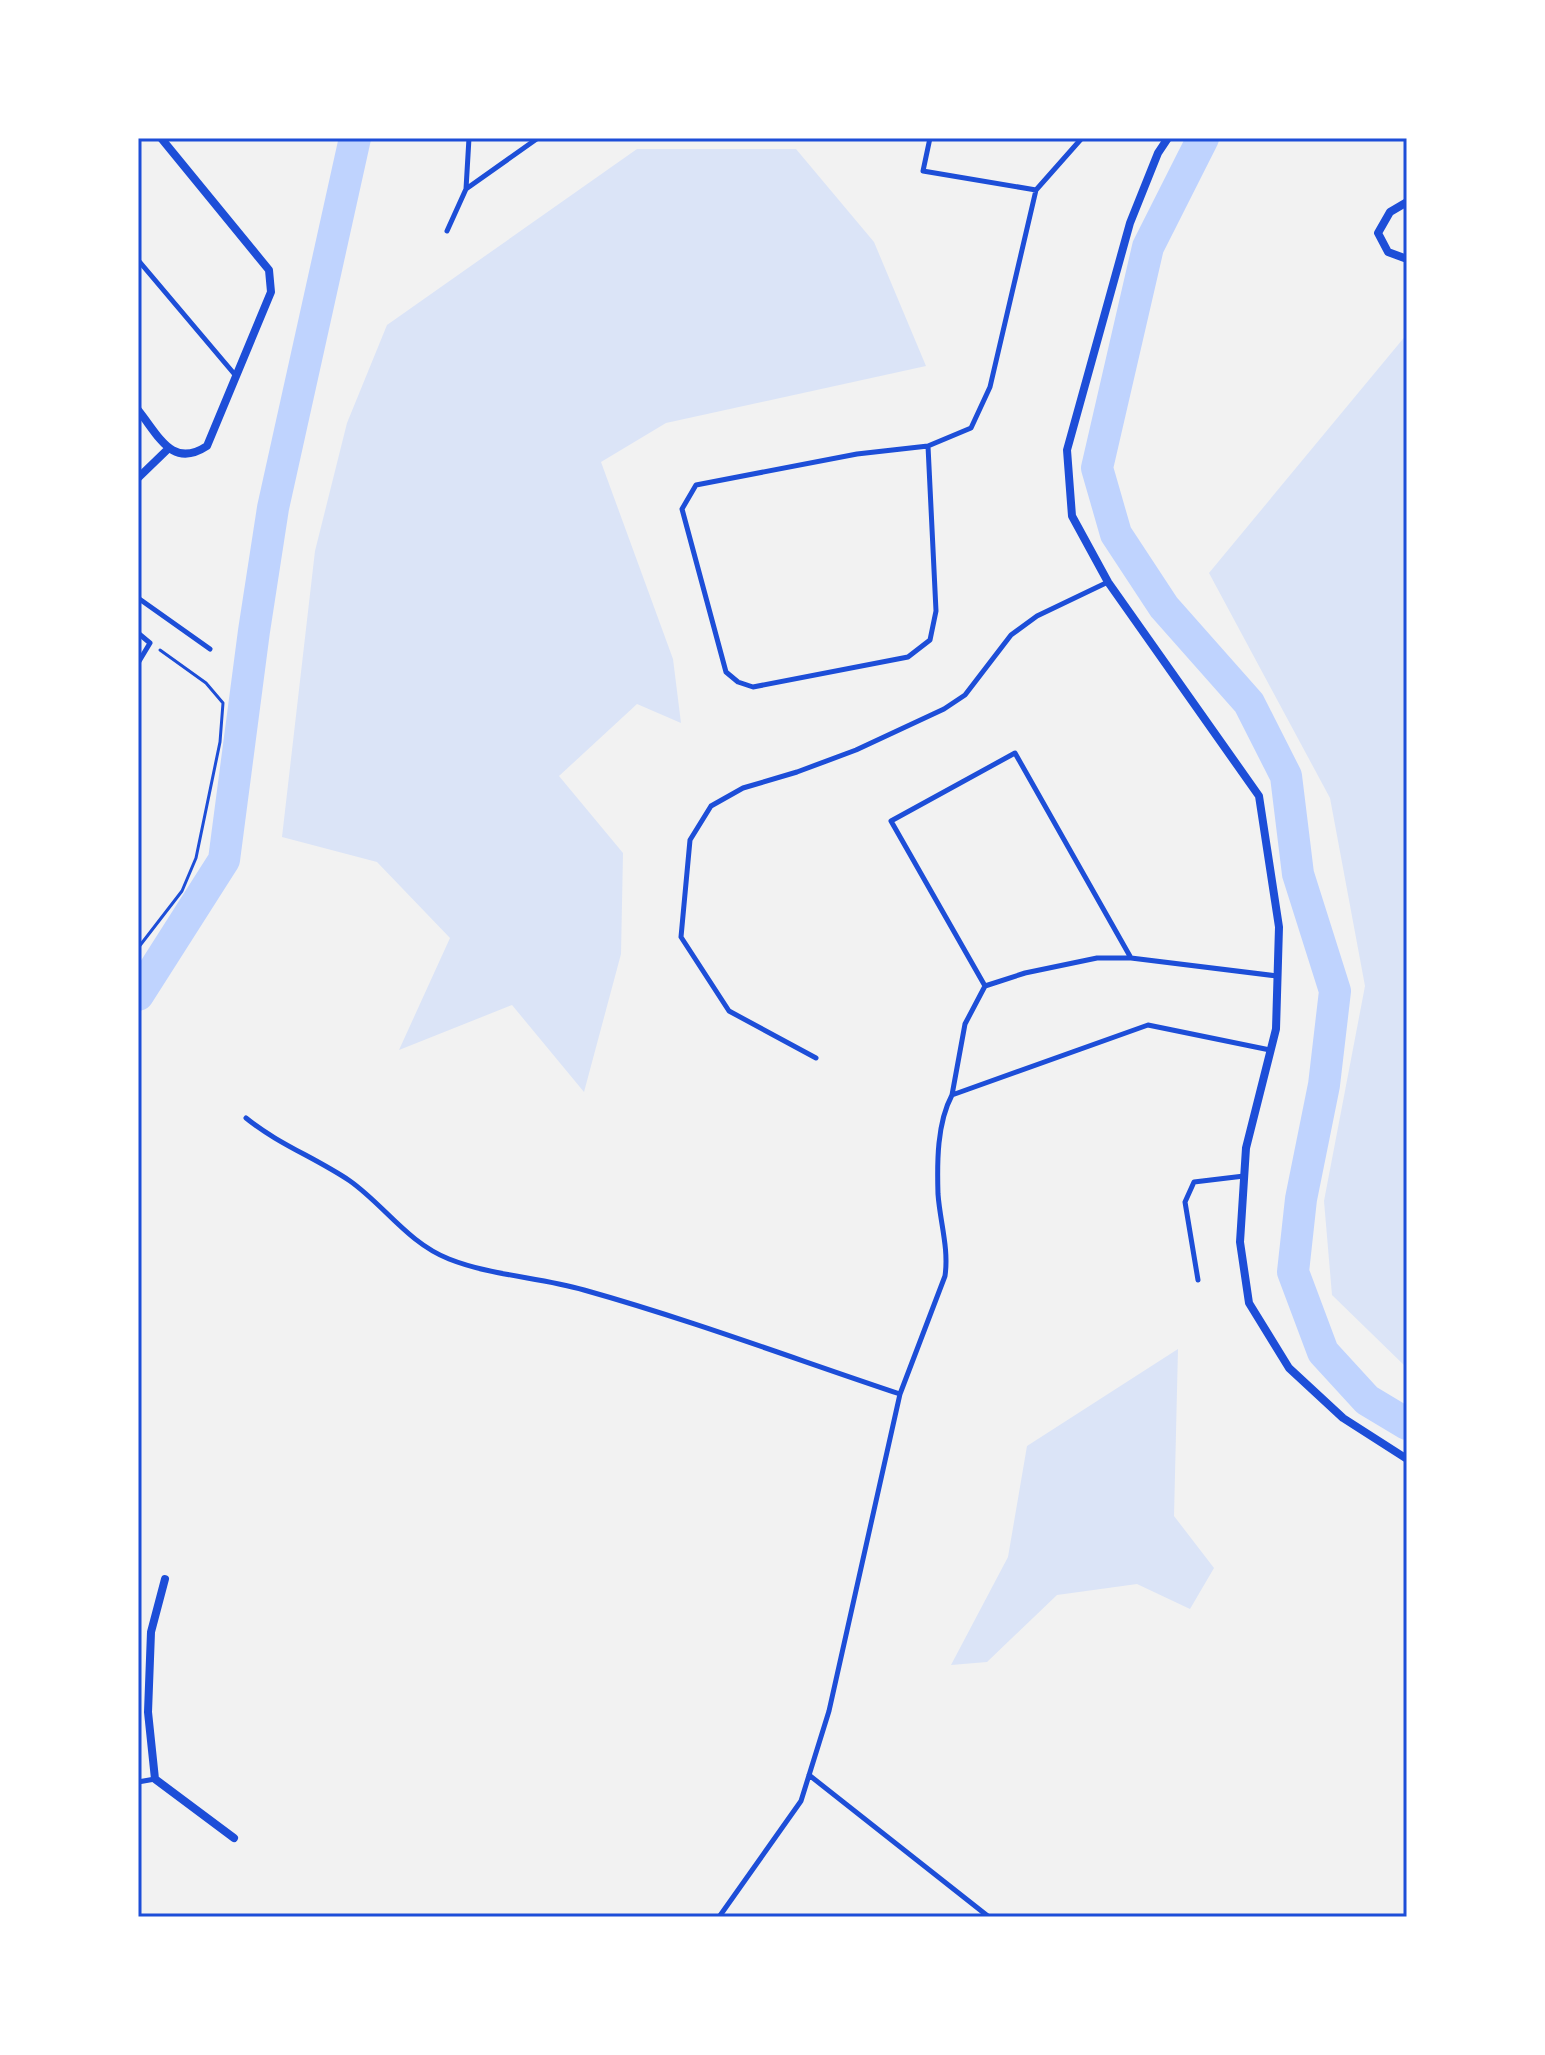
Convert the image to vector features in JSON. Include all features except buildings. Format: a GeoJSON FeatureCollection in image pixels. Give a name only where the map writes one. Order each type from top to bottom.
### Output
{"type":"FeatureCollection","features":[{"type":"Feature","properties":{"kind":"street"},"geometry":{"type":"LineString","coordinates":[[138,410],[169,448],[181,456],[194,455],[207,446],[271,292],[269,270],[161,138]]}},
{"type":"Feature","properties":{"kind":"street"},"geometry":{"type":"LineString","coordinates":[[1168,138],[1158,153],[1130,223],[1067,450],[1072,516],[1108,582],[1259,796],[1279,927],[1276,1029],[1246,1148],[1240,1242],[1249,1303],[1289,1368],[1343,1418],[1407,1459]]}},
{"type":"Feature","properties":{"kind":"street"},"geometry":{"type":"LineString","coordinates":[[1407,202],[1390,212],[1378,233],[1388,252],[1407,259]]}},
{"type":"Feature","properties":{"kind":"street"},"geometry":{"type":"LineString","coordinates":[[138,478],[169,448]]}},
{"type":"Feature","properties":{"kind":"street"},"geometry":{"type":"LineString","coordinates":[[165,1579],[151,1632],[148,1712],[155,1779],[234,1838]]}},
{"type":"Feature","properties":{"kind":"street"},"geometry":{"type":"LineString","coordinates":[[138,1629],[151,1632]]}},
{"type":"Feature","properties":{"kind":"lane"},"geometry":{"type":"LineString","coordinates":[[447,231],[466,189],[469,138]]}},
{"type":"Feature","properties":{"kind":"lane"},"geometry":{"type":"LineString","coordinates":[[466,189],[538,138]]}},
{"type":"Feature","properties":{"kind":"lane"},"geometry":{"type":"LineString","coordinates":[[930,138],[923,171],[1036,190]]}},
{"type":"Feature","properties":{"kind":"lane"},"geometry":{"type":"LineString","coordinates":[[928,446],[936,611],[930,640],[908,657],[753,687],[738,682],[726,672],[682,509],[696,485],[857,454],[928,446],[971,428],[990,387],[1036,190],[1082,138]]}},
{"type":"Feature","properties":{"kind":"lane"},"geometry":{"type":"LineString","coordinates":[[138,260],[237,377]]}},
{"type":"Feature","properties":{"kind":"lane"},"geometry":{"type":"LineString","coordinates":[[816,1058],[729,1011],[681,937],[690,840],[711,806],[743,788],[856,750],[944,709],[965,695],[1011,635],[1037,616],[1108,582]]}},
{"type":"Feature","properties":{"kind":"lane"},"geometry":{"type":"LineString","coordinates":[[138,598],[210,649]]}},
{"type":"Feature","properties":{"kind":"lane"},"geometry":{"type":"LineString","coordinates":[[138,633],[150,643],[138,663]]}},
{"type":"Feature","properties":{"kind":"lane"},"geometry":{"type":"LineString","coordinates":[[985,986],[891,821],[1015,753],[1131,958]]}},
{"type":"Feature","properties":{"kind":"lane"},"geometry":{"type":"LineString","coordinates":[[719,1917],[801,1801],[829,1711],[900,1394],[945,1276],[947,1258],[938,1194],[942,1115],[952,1095],[965,1024],[985,986],[1025,973],[1097,958],[1131,958],[1277,976]]}},
{"type":"Feature","properties":{"kind":"lane"},"geometry":{"type":"LineString","coordinates":[[952,1095],[1148,1025],[1271,1050]]}},
{"type":"Feature","properties":{"kind":"lane"},"geometry":{"type":"LineString","coordinates":[[246,1118],[269,1136],[349,1180],[413,1239],[447,1259],[580,1288],[900,1394]]}},
{"type":"Feature","properties":{"kind":"lane"},"geometry":{"type":"LineString","coordinates":[[1198,1280],[1185,1202],[1194,1182],[1244,1176]]}},
{"type":"Feature","properties":{"kind":"lane"},"geometry":{"type":"LineString","coordinates":[[809,1775],[989,1917]]}},
{"type":"Feature","properties":{"kind":"lane"},"geometry":{"type":"LineString","coordinates":[[138,1782],[155,1779]]}},
{"type":"Feature","properties":{"kind":"path"},"geometry":{"type":"LineString","coordinates":[[138,948],[182,891],[196,858],[220,742],[223,703],[206,683],[150,643]]}},
{"type":"Feature","properties":{"kind":"shaded area"},"geometry":{"type":"Polygon","coordinates":[[[637,149],[796,149],[874,242],[926,366],[666,423],[601,462],[673,659],[681,723],[637,704],[559,776],[623,853],[621,954],[584,1092],[512,1005],[399,1050],[450,938],[377,862],[282,837],[315,551],[347,423],[387,325],[637,149]]]}},
{"type":"Feature","properties":{"kind":"shaded area"},"geometry":{"type":"Polygon","coordinates":[[[1407,334],[1407,1368],[1332,1295],[1324,1201],[1365,986],[1330,798],[1209,573],[1407,334]]]}},
{"type":"Feature","properties":{"kind":"shaded area"},"geometry":{"type":"Polygon","coordinates":[[[1178,1349],[1174,1516],[1214,1568],[1190,1609],[1137,1584],[1057,1595],[987,1662],[951,1665],[1008,1557],[1027,1446],[1178,1349]]]}},
{"type":"Feature","properties":{"kind":"waterway"},"geometry":{"type":"LineString","coordinates":[[138,995],[224,860],[273,508],[355,138]]}},
{"type":"Feature","properties":{"kind":"waterway"},"geometry":{"type":"LineString","coordinates":[[1203,138],[1148,247],[1097,468],[1116,534],[1164,607],[1249,703],[1286,776],[1298,874],[1335,991],[1324,1085],[1301,1199],[1293,1272],[1323,1352],[1367,1400],[1407,1424]]}}]}
